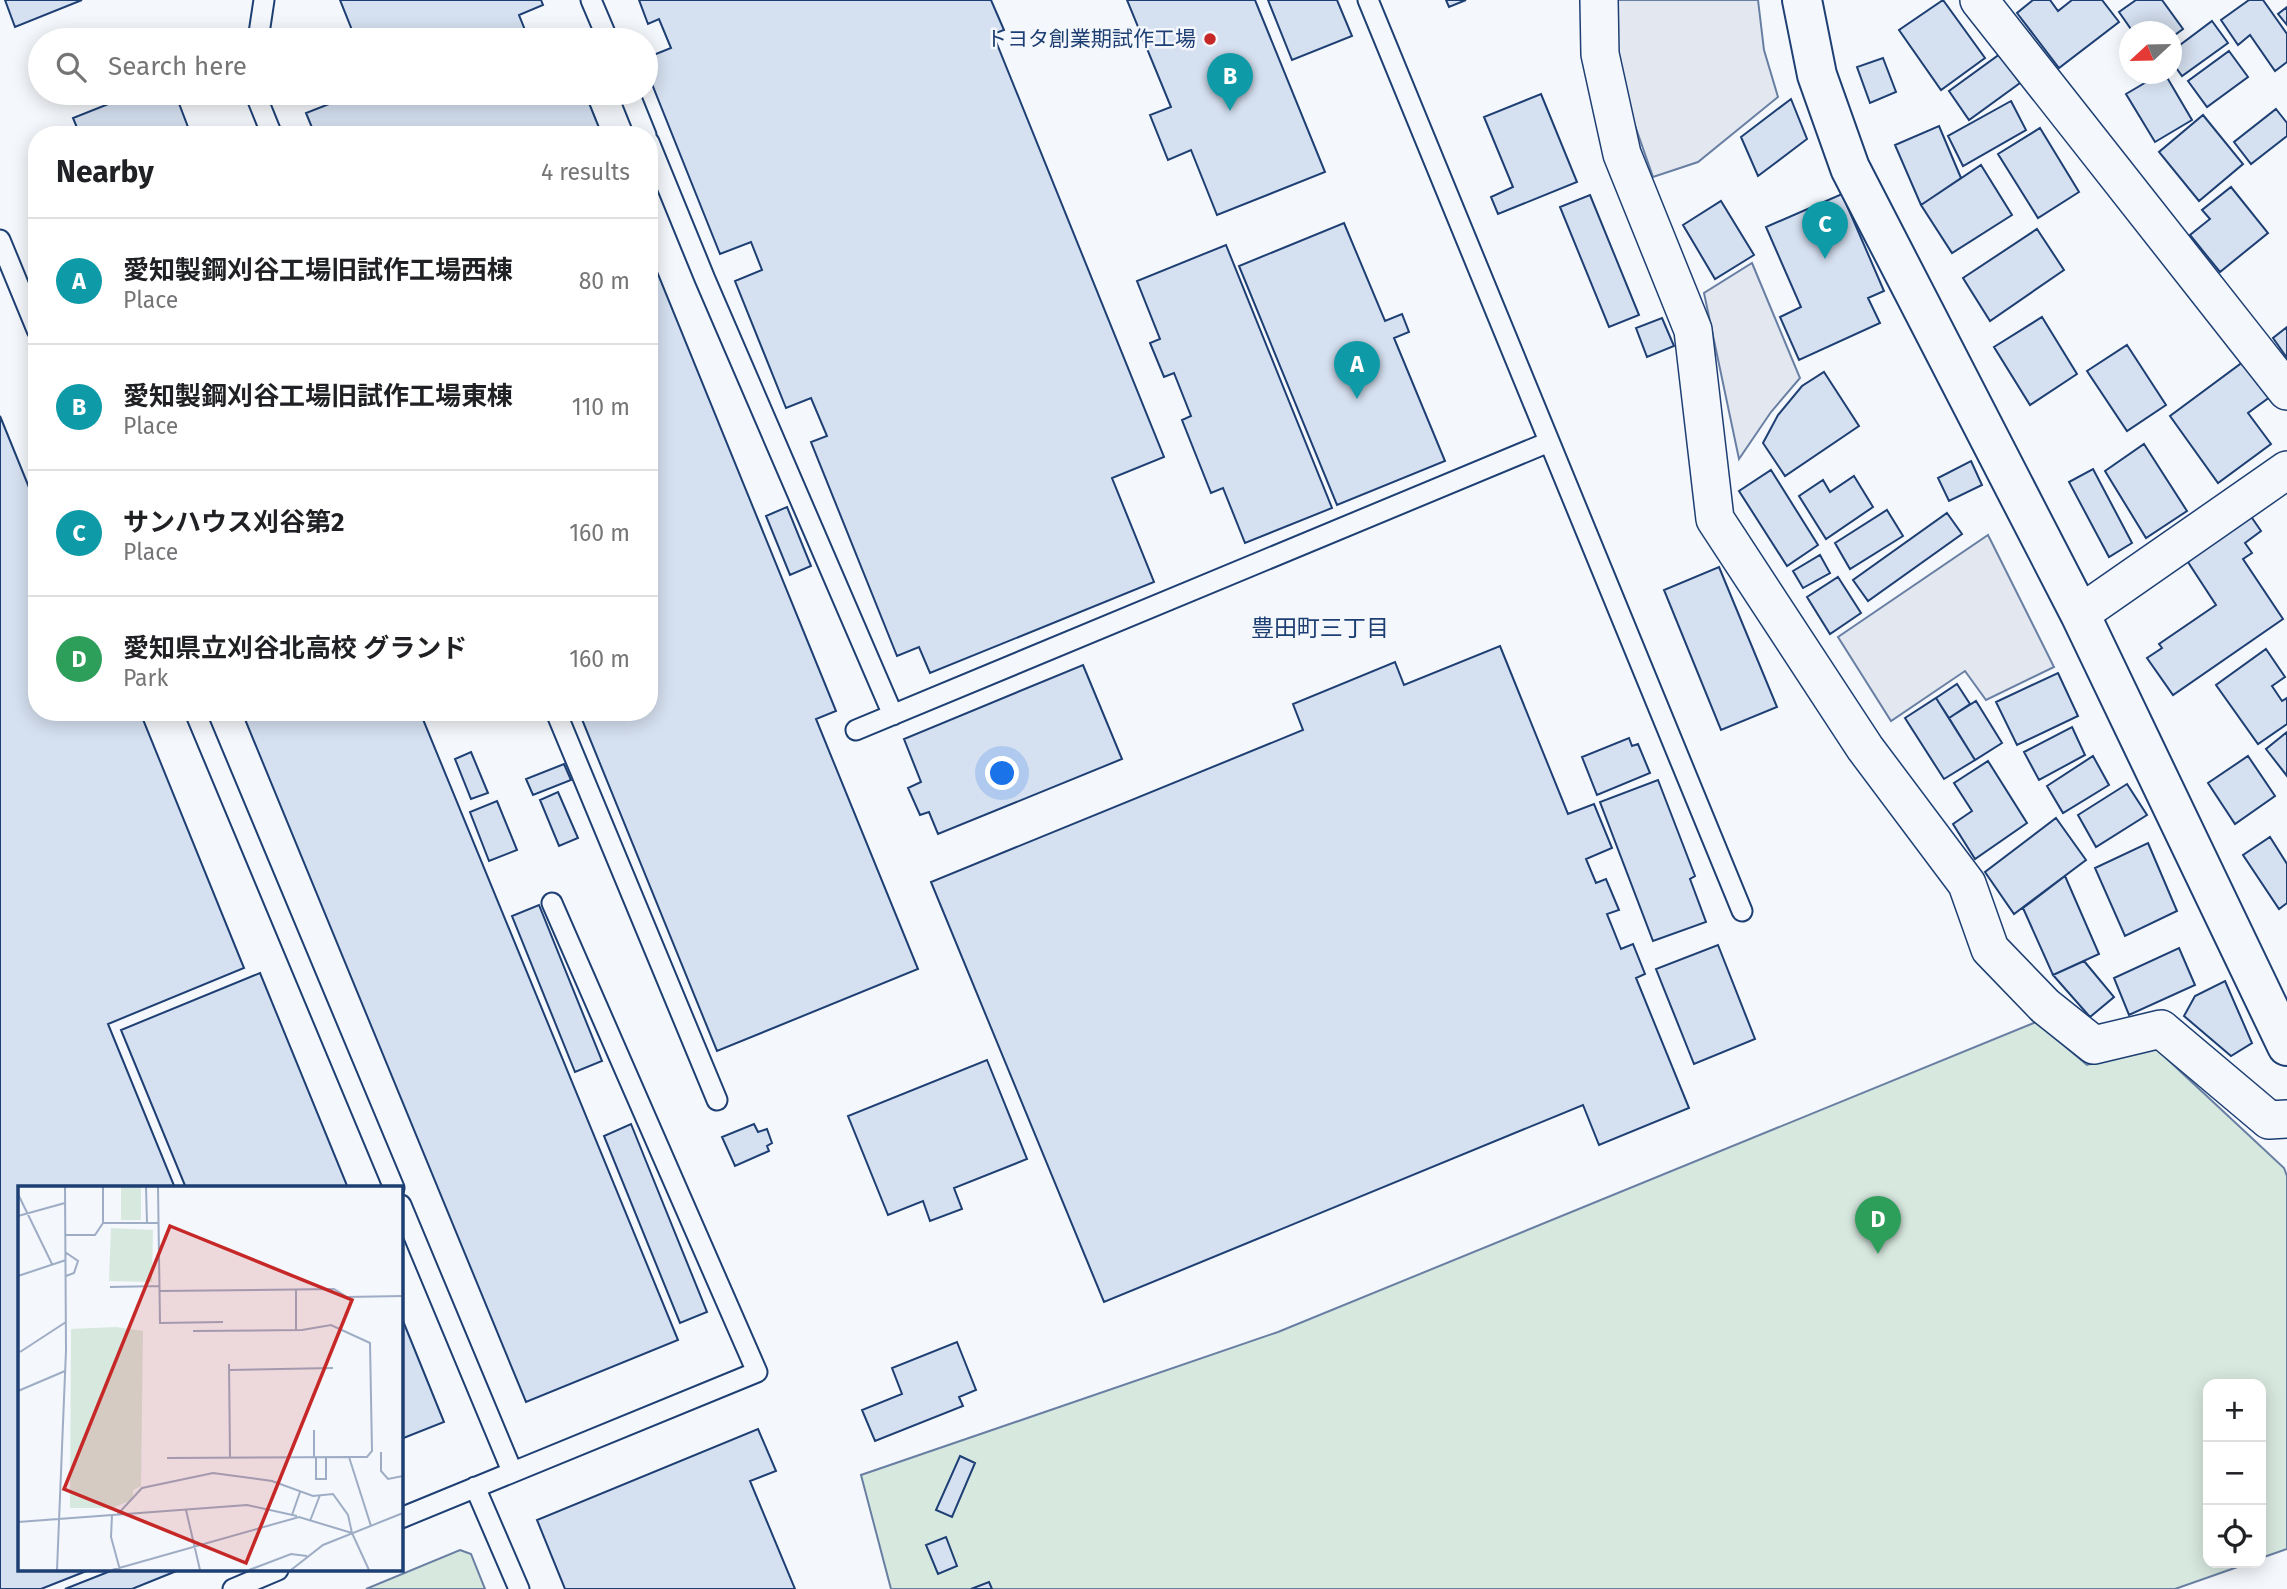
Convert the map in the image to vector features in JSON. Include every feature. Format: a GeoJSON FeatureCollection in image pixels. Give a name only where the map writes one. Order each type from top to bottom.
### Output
{"type":"FeatureCollection","features":[{"type":"Feature","properties":{"kind":"street"},"geometry":{"type":"LineString","coordinates":[[1599,0],[1600,54],[1622,154],[1693,330],[1715,519],[1865,748],[1967,884],[1990,949],[2045,1006],[2094,1045],[2161,1029],[2269,1121],[2287,1119]]}},
{"type":"Feature","properties":{"kind":"street"},"geometry":{"type":"LineString","coordinates":[[1802,0],[1817,75],[1850,167],[2080,614],[2287,1046]]}},
{"type":"Feature","properties":{"kind":"street"},"geometry":{"type":"LineString","coordinates":[[1979,0],[2287,391]]}},
{"type":"Feature","properties":{"kind":"street"},"geometry":{"type":"LineString","coordinates":[[2080,614],[2287,470]]}},
{"type":"Feature","properties":{"kind":"lane"},"geometry":{"type":"LineString","coordinates":[[260,28],[264,0]]}},
{"type":"Feature","properties":{"kind":"lane"},"geometry":{"type":"LineString","coordinates":[[591,0],[603,28]]}},
{"type":"Feature","properties":{"kind":"lane"},"geometry":{"type":"LineString","coordinates":[[1368,0],[1742,911]]}},
{"type":"Feature","properties":{"kind":"lane"},"geometry":{"type":"LineString","coordinates":[[260,105],[268,126]]}},
{"type":"Feature","properties":{"kind":"lane"},"geometry":{"type":"LineString","coordinates":[[634,105],[642,126]]}},
{"type":"Feature","properties":{"kind":"lane"},"geometry":{"type":"LineString","coordinates":[[658,164],[893,715]]}},
{"type":"Feature","properties":{"kind":"lane"},"geometry":{"type":"LineString","coordinates":[[0,240],[28,308]]}},
{"type":"Feature","properties":{"kind":"lane"},"geometry":{"type":"LineString","coordinates":[[856,730],[1549,442]]}},
{"type":"Feature","properties":{"kind":"lane"},"geometry":{"type":"LineString","coordinates":[[199,721],[393,1186]]}},
{"type":"Feature","properties":{"kind":"lane"},"geometry":{"type":"LineString","coordinates":[[560,721],[717,1100]]}},
{"type":"Feature","properties":{"kind":"lane"},"geometry":{"type":"LineString","coordinates":[[402,1518],[757,1372],[552,903]]}},
{"type":"Feature","properties":{"kind":"lane"},"geometry":{"type":"LineString","coordinates":[[402,1207],[512,1471]]}},
{"type":"Feature","properties":{"kind":"lane"},"geometry":{"type":"LineString","coordinates":[[475,1487],[519,1589]]}},
{"type":"Feature","properties":{"kind":"lane"},"geometry":{"type":"LineString","coordinates":[[233,1589],[273,1572]]}},
{"type":"Feature","properties":{"kind":"shaded area"},"geometry":{"type":"Polygon","coordinates":[[[1614,0],[1758,0],[1764,50],[1778,97],[1698,162],[1653,177],[1631,114],[1612,45],[1614,0]]]}},
{"type":"Feature","properties":{"kind":"shaded area"},"geometry":{"type":"Polygon","coordinates":[[[1752,263],[1800,378],[1771,412],[1739,459],[1704,293],[1752,263]]]}},
{"type":"Feature","properties":{"kind":"shaded area"},"geometry":{"type":"Polygon","coordinates":[[[1988,535],[2054,667],[1986,700],[1965,671],[1891,721],[1838,637],[1988,535]]]}},
{"type":"Feature","properties":{"kind":"shaded area"},"geometry":{"type":"Polygon","coordinates":[[[2036,1022],[2087,1065],[2152,1045],[2284,1168],[2287,1176],[2287,1549],[2266,1556],[2266,1379],[2203,1379],[2203,1568],[2235,1568],[2175,1589],[891,1589],[861,1475],[1278,1332],[2036,1022]]]}},
{"type":"Feature","properties":{"kind":"shaded area"},"geometry":{"type":"Polygon","coordinates":[[[460,1550],[471,1554],[485,1589],[366,1589],[460,1550]]]}},
{"type":"Feature","properties":{"kind":"building"},"geometry":{"type":"Polygon","coordinates":[[[5,0],[82,0],[15,27],[5,0]]]}},
{"type":"Feature","properties":{"kind":"building"},"geometry":{"type":"Polygon","coordinates":[[[340,0],[541,0],[543,5],[519,15],[524,28],[351,28],[340,0]]]}},
{"type":"Feature","properties":{"kind":"building"},"geometry":{"type":"Polygon","coordinates":[[[639,0],[991,0],[1004,30],[993,34],[1164,457],[1112,478],[1154,582],[930,673],[919,647],[897,656],[811,442],[827,436],[811,398],[786,408],[735,281],[762,270],[751,242],[720,254],[658,99],[658,53],[671,48],[659,19],[648,24],[639,0]]]}},
{"type":"Feature","properties":{"kind":"building"},"geometry":{"type":"Polygon","coordinates":[[[1127,0],[1255,0],[1325,172],[1217,215],[1191,150],[1168,160],[1150,115],[1171,107],[1127,0]]]}},
{"type":"Feature","properties":{"kind":"building"},"geometry":{"type":"Polygon","coordinates":[[[1268,0],[1337,0],[1352,36],[1292,60],[1268,0]]]}},
{"type":"Feature","properties":{"kind":"building"},"geometry":{"type":"Polygon","coordinates":[[[1446,0],[1466,0],[1449,7],[1446,0]]]}},
{"type":"Feature","properties":{"kind":"building"},"geometry":{"type":"Polygon","coordinates":[[[1943,0],[1985,58],[1941,90],[1899,30],[1943,0]]]}},
{"type":"Feature","properties":{"kind":"building"},"geometry":{"type":"Polygon","coordinates":[[[2033,0],[2050,0],[2058,11],[2072,0],[2102,0],[2119,22],[2059,68],[2017,13],[2033,0]]]}},
{"type":"Feature","properties":{"kind":"building"},"geometry":{"type":"Polygon","coordinates":[[[2136,0],[2162,0],[2177,21],[2125,21],[2119,12],[2136,0]]]}},
{"type":"Feature","properties":{"kind":"building"},"geometry":{"type":"Polygon","coordinates":[[[2249,0],[2263,0],[2287,34],[2287,62],[2275,71],[2250,35],[2238,45],[2221,20],[2249,0]]]}},
{"type":"Feature","properties":{"kind":"building"},"geometry":{"type":"Polygon","coordinates":[[[2287,7],[2287,25],[2278,14],[2287,7]]]}},
{"type":"Feature","properties":{"kind":"building"},"geometry":{"type":"Polygon","coordinates":[[[2212,21],[2228,43],[2182,76],[2182,44],[2212,21]]]}},
{"type":"Feature","properties":{"kind":"building"},"geometry":{"type":"Polygon","coordinates":[[[2229,51],[2248,77],[2207,107],[2188,81],[2229,51]]]}},
{"type":"Feature","properties":{"kind":"building"},"geometry":{"type":"Polygon","coordinates":[[[2000,54],[2020,83],[1969,120],[1949,91],[2000,54]]]}},
{"type":"Feature","properties":{"kind":"building"},"geometry":{"type":"Polygon","coordinates":[[[1883,58],[1896,92],[1870,103],[1857,67],[1883,58]]]}},
{"type":"Feature","properties":{"kind":"building"},"geometry":{"type":"Polygon","coordinates":[[[2143,84],[2171,84],[2192,120],[2155,142],[2126,94],[2143,84]]]}},
{"type":"Feature","properties":{"kind":"building"},"geometry":{"type":"Polygon","coordinates":[[[1541,94],[1577,182],[1498,214],[1491,197],[1513,187],[1484,117],[1541,94]]]}},
{"type":"Feature","properties":{"kind":"building"},"geometry":{"type":"Polygon","coordinates":[[[1791,99],[1807,139],[1758,176],[1741,137],[1791,99]]]}},
{"type":"Feature","properties":{"kind":"building"},"geometry":{"type":"Polygon","coordinates":[[[2011,101],[2026,130],[1963,166],[1948,136],[2011,101]]]}},
{"type":"Feature","properties":{"kind":"building"},"geometry":{"type":"Polygon","coordinates":[[[106,105],[180,105],[188,126],[76,126],[73,118],[106,105]]]}},
{"type":"Feature","properties":{"kind":"building"},"geometry":{"type":"Polygon","coordinates":[[[326,105],[590,105],[598,126],[311,126],[306,113],[326,105]]]}},
{"type":"Feature","properties":{"kind":"building"},"geometry":{"type":"Polygon","coordinates":[[[2276,109],[2287,123],[2287,136],[2251,164],[2234,142],[2276,109]]]}},
{"type":"Feature","properties":{"kind":"building"},"geometry":{"type":"Polygon","coordinates":[[[2203,115],[2243,164],[2199,201],[2159,152],[2203,115]]]}},
{"type":"Feature","properties":{"kind":"building"},"geometry":{"type":"Polygon","coordinates":[[[1939,126],[1961,178],[1921,205],[1895,145],[1939,126]]]}},
{"type":"Feature","properties":{"kind":"building"},"geometry":{"type":"Polygon","coordinates":[[[2040,128],[2079,192],[2038,218],[1998,154],[2040,128]]]}},
{"type":"Feature","properties":{"kind":"building"},"geometry":{"type":"Polygon","coordinates":[[[1981,165],[2012,215],[1952,253],[1921,205],[1981,165]]]}},
{"type":"Feature","properties":{"kind":"building"},"geometry":{"type":"Polygon","coordinates":[[[2231,187],[2268,233],[2220,272],[2190,235],[2210,219],[2202,210],[2231,187]]]}},
{"type":"Feature","properties":{"kind":"building"},"geometry":{"type":"Polygon","coordinates":[[[1842,194],[1884,291],[1868,298],[1880,323],[1799,360],[1780,317],[1801,307],[1766,227],[1842,194]]]}},
{"type":"Feature","properties":{"kind":"building"},"geometry":{"type":"Polygon","coordinates":[[[1590,195],[1639,315],[1609,327],[1560,207],[1590,195]]]}},
{"type":"Feature","properties":{"kind":"building"},"geometry":{"type":"Polygon","coordinates":[[[1721,201],[1754,255],[1715,279],[1683,225],[1721,201]]]}},
{"type":"Feature","properties":{"kind":"building"},"geometry":{"type":"Polygon","coordinates":[[[1344,223],[1385,321],[1402,314],[1409,332],[1394,338],[1445,461],[1337,505],[1239,266],[1344,223]]]}},
{"type":"Feature","properties":{"kind":"building"},"geometry":{"type":"Polygon","coordinates":[[[2037,229],[2064,270],[1990,321],[1963,278],[2037,229]]]}},
{"type":"Feature","properties":{"kind":"building"},"geometry":{"type":"Polygon","coordinates":[[[1226,245],[1332,508],[1245,543],[1223,488],[1211,493],[1182,420],[1191,416],[1174,373],[1164,377],[1150,343],[1160,339],[1137,281],[1226,245]]]}},
{"type":"Feature","properties":{"kind":"building"},"geometry":{"type":"Polygon","coordinates":[[[658,274],[836,711],[816,719],[918,969],[717,1051],[583,721],[658,721],[658,274]]]}},
{"type":"Feature","properties":{"kind":"building"},"geometry":{"type":"Polygon","coordinates":[[[2042,317],[2077,374],[2030,405],[1994,347],[2042,317]]]}},
{"type":"Feature","properties":{"kind":"building"},"geometry":{"type":"Polygon","coordinates":[[[1662,318],[1674,346],[1647,357],[1636,328],[1662,318]]]}},
{"type":"Feature","properties":{"kind":"building"},"geometry":{"type":"Polygon","coordinates":[[[2287,327],[2287,358],[2273,338],[2287,327]]]}},
{"type":"Feature","properties":{"kind":"building"},"geometry":{"type":"Polygon","coordinates":[[[2127,345],[2166,405],[2127,431],[2087,371],[2127,345]]]}},
{"type":"Feature","properties":{"kind":"building"},"geometry":{"type":"Polygon","coordinates":[[[2247,359],[2274,394],[2248,413],[2271,444],[2218,483],[2170,416],[2247,359]]]}},
{"type":"Feature","properties":{"kind":"building"},"geometry":{"type":"Polygon","coordinates":[[[1824,372],[1859,426],[1785,476],[1763,443],[1778,415],[1802,386],[1824,372]]]}},
{"type":"Feature","properties":{"kind":"building"},"geometry":{"type":"Polygon","coordinates":[[[0,416],[28,485],[28,721],[144,721],[244,968],[108,1024],[174,1186],[18,1186],[18,1572],[84,1572],[41,1589],[0,1589],[0,416]]]}},
{"type":"Feature","properties":{"kind":"building"},"geometry":{"type":"Polygon","coordinates":[[[2144,444],[2187,511],[2146,538],[2105,471],[2144,444]]]}},
{"type":"Feature","properties":{"kind":"building"},"geometry":{"type":"Polygon","coordinates":[[[1971,461],[1982,485],[1949,501],[1938,478],[1971,461]]]}},
{"type":"Feature","properties":{"kind":"building"},"geometry":{"type":"Polygon","coordinates":[[[2093,469],[2132,543],[2109,557],[2069,482],[2093,469]]]}},
{"type":"Feature","properties":{"kind":"building"},"geometry":{"type":"Polygon","coordinates":[[[1771,470],[1818,545],[1787,566],[1739,491],[1771,470]]]}},
{"type":"Feature","properties":{"kind":"building"},"geometry":{"type":"Polygon","coordinates":[[[1854,476],[1873,507],[1826,539],[1799,496],[1823,480],[1830,492],[1854,476]]]}},
{"type":"Feature","properties":{"kind":"building"},"geometry":{"type":"Polygon","coordinates":[[[787,507],[811,566],[790,575],[766,516],[787,507]]]}},
{"type":"Feature","properties":{"kind":"building"},"geometry":{"type":"Polygon","coordinates":[[[1887,510],[1903,536],[1850,569],[1835,543],[1887,510]]]}},
{"type":"Feature","properties":{"kind":"building"},"geometry":{"type":"Polygon","coordinates":[[[1947,513],[1962,534],[1868,601],[1853,580],[1947,513]]]}},
{"type":"Feature","properties":{"kind":"building"},"geometry":{"type":"Polygon","coordinates":[[[2250,515],[2261,531],[2245,543],[2252,553],[2243,559],[2283,619],[2173,695],[2147,658],[2162,648],[2159,644],[2216,605],[2186,559],[2250,515]]]}},
{"type":"Feature","properties":{"kind":"building"},"geometry":{"type":"Polygon","coordinates":[[[1820,555],[1830,573],[1803,588],[1793,571],[1820,555]]]}},
{"type":"Feature","properties":{"kind":"building"},"geometry":{"type":"Polygon","coordinates":[[[1719,567],[1777,707],[1721,730],[1664,590],[1719,567]]]}},
{"type":"Feature","properties":{"kind":"building"},"geometry":{"type":"Polygon","coordinates":[[[1838,577],[1861,613],[1830,634],[1807,597],[1838,577]]]}},
{"type":"Feature","properties":{"kind":"building"},"geometry":{"type":"Polygon","coordinates":[[[1500,646],[1568,814],[1594,804],[1612,848],[1586,859],[1596,883],[1606,879],[1619,910],[1607,914],[1621,949],[1633,944],[1645,974],[1636,978],[1689,1108],[1599,1145],[1583,1105],[1104,1302],[931,882],[1303,730],[1293,704],[1395,662],[1404,685],[1500,646]]]}},
{"type":"Feature","properties":{"kind":"building"},"geometry":{"type":"Polygon","coordinates":[[[2266,649],[2285,677],[2272,686],[2282,701],[2287,698],[2287,724],[2258,744],[2216,685],[2266,649]]]}},
{"type":"Feature","properties":{"kind":"building"},"geometry":{"type":"Polygon","coordinates":[[[1083,665],[1122,759],[938,834],[929,812],[920,815],[908,788],[921,782],[904,739],[1083,665]]]}},
{"type":"Feature","properties":{"kind":"building"},"geometry":{"type":"Polygon","coordinates":[[[2058,673],[2078,716],[2017,745],[1996,702],[2058,673]]]}},
{"type":"Feature","properties":{"kind":"building"},"geometry":{"type":"Polygon","coordinates":[[[1957,684],[1970,704],[1949,718],[1936,698],[1957,684]]]}},
{"type":"Feature","properties":{"kind":"building"},"geometry":{"type":"Polygon","coordinates":[[[1936,698],[1975,760],[1944,779],[1905,718],[1936,698]]]}},
{"type":"Feature","properties":{"kind":"building"},"geometry":{"type":"Polygon","coordinates":[[[1976,701],[2002,743],[1975,760],[1949,718],[1976,701]]]}},
{"type":"Feature","properties":{"kind":"building"},"geometry":{"type":"Polygon","coordinates":[[[246,721],[424,721],[678,1340],[526,1402],[246,721]]]}},
{"type":"Feature","properties":{"kind":"building"},"geometry":{"type":"Polygon","coordinates":[[[2072,727],[2085,755],[2039,780],[2024,752],[2072,727]]]}},
{"type":"Feature","properties":{"kind":"building"},"geometry":{"type":"Polygon","coordinates":[[[2287,732],[2287,776],[2266,749],[2287,732]]]}},
{"type":"Feature","properties":{"kind":"building"},"geometry":{"type":"Polygon","coordinates":[[[1629,738],[1632,746],[1638,744],[1650,773],[1597,795],[1582,757],[1629,738]]]}},
{"type":"Feature","properties":{"kind":"building"},"geometry":{"type":"Polygon","coordinates":[[[471,752],[488,793],[471,799],[455,759],[471,752]]]}},
{"type":"Feature","properties":{"kind":"building"},"geometry":{"type":"Polygon","coordinates":[[[2093,756],[2109,785],[2063,813],[2047,786],[2093,756]]]}},
{"type":"Feature","properties":{"kind":"building"},"geometry":{"type":"Polygon","coordinates":[[[2248,756],[2275,796],[2235,824],[2208,783],[2248,756]]]}},
{"type":"Feature","properties":{"kind":"building"},"geometry":{"type":"Polygon","coordinates":[[[1988,761],[2027,823],[1975,859],[1953,824],[1972,811],[1954,783],[1988,761]]]}},
{"type":"Feature","properties":{"kind":"building"},"geometry":{"type":"Polygon","coordinates":[[[564,764],[571,780],[533,795],[526,779],[564,764]]]}},
{"type":"Feature","properties":{"kind":"building"},"geometry":{"type":"Polygon","coordinates":[[[1658,780],[1695,876],[1690,879],[1706,922],[1653,941],[1600,802],[1658,780]]]}},
{"type":"Feature","properties":{"kind":"building"},"geometry":{"type":"Polygon","coordinates":[[[2127,784],[2147,815],[2096,847],[2078,815],[2127,784]]]}},
{"type":"Feature","properties":{"kind":"building"},"geometry":{"type":"Polygon","coordinates":[[[558,792],[578,838],[559,846],[540,800],[558,792]]]}},
{"type":"Feature","properties":{"kind":"building"},"geometry":{"type":"Polygon","coordinates":[[[497,801],[517,850],[489,861],[470,812],[497,801]]]}},
{"type":"Feature","properties":{"kind":"building"},"geometry":{"type":"Polygon","coordinates":[[[2056,818],[2086,860],[2014,914],[1985,872],[2056,818]]]}},
{"type":"Feature","properties":{"kind":"building"},"geometry":{"type":"Polygon","coordinates":[[[2270,837],[2287,864],[2287,903],[2279,909],[2243,855],[2270,837]]]}},
{"type":"Feature","properties":{"kind":"building"},"geometry":{"type":"Polygon","coordinates":[[[2148,843],[2177,911],[2125,936],[2095,868],[2148,843]]]}},
{"type":"Feature","properties":{"kind":"building"},"geometry":{"type":"Polygon","coordinates":[[[2065,876],[2099,954],[2053,975],[2023,908],[2065,876]]]}},
{"type":"Feature","properties":{"kind":"building"},"geometry":{"type":"Polygon","coordinates":[[[539,905],[602,1061],[575,1072],[512,916],[539,905]]]}},
{"type":"Feature","properties":{"kind":"building"},"geometry":{"type":"Polygon","coordinates":[[[1718,945],[1755,1039],[1694,1064],[1656,969],[1718,945]]]}},
{"type":"Feature","properties":{"kind":"building"},"geometry":{"type":"Polygon","coordinates":[[[2179,948],[2195,985],[2129,1015],[2114,978],[2179,948]]]}},
{"type":"Feature","properties":{"kind":"building"},"geometry":{"type":"Polygon","coordinates":[[[2084,961],[2114,997],[2090,1017],[2053,975],[2084,961]]]}},
{"type":"Feature","properties":{"kind":"building"},"geometry":{"type":"Polygon","coordinates":[[[260,973],[347,1186],[185,1186],[121,1030],[260,973]]]}},
{"type":"Feature","properties":{"kind":"building"},"geometry":{"type":"Polygon","coordinates":[[[2225,981],[2252,1043],[2231,1056],[2184,1016],[2195,996],[2225,981]]]}},
{"type":"Feature","properties":{"kind":"building"},"geometry":{"type":"Polygon","coordinates":[[[987,1060],[1027,1159],[954,1188],[962,1209],[930,1221],[923,1201],[888,1215],[848,1116],[987,1060]]]}},
{"type":"Feature","properties":{"kind":"building"},"geometry":{"type":"Polygon","coordinates":[[[631,1124],[707,1312],[680,1323],[604,1136],[631,1124]]]}},
{"type":"Feature","properties":{"kind":"building"},"geometry":{"type":"Polygon","coordinates":[[[754,1124],[758,1132],[767,1129],[772,1143],[767,1146],[769,1151],[735,1166],[722,1137],[754,1124]]]}},
{"type":"Feature","properties":{"kind":"building"},"geometry":{"type":"Polygon","coordinates":[[[402,1318],[444,1422],[402,1439],[402,1318]]]}},
{"type":"Feature","properties":{"kind":"building"},"geometry":{"type":"Polygon","coordinates":[[[957,1342],[976,1390],[959,1397],[963,1406],[875,1441],[862,1410],[902,1394],[892,1368],[957,1342]]]}},
{"type":"Feature","properties":{"kind":"building"},"geometry":{"type":"Polygon","coordinates":[[[758,1429],[776,1471],[750,1481],[795,1589],[565,1589],[537,1520],[758,1429]]]}},
{"type":"Feature","properties":{"kind":"building"},"geometry":{"type":"Polygon","coordinates":[[[960,1456],[975,1463],[952,1517],[936,1510],[960,1456]]]}},
{"type":"Feature","properties":{"kind":"building"},"geometry":{"type":"Polygon","coordinates":[[[946,1537],[957,1566],[938,1574],[926,1545],[946,1537]]]}},
{"type":"Feature","properties":{"kind":"building"},"geometry":{"type":"Polygon","coordinates":[[[108,1572],[174,1572],[132,1589],[65,1589],[108,1572]]]}},
{"type":"Feature","properties":{"kind":"building"},"geometry":{"type":"Polygon","coordinates":[[[989,1582],[992,1589],[971,1589],[989,1582]]]}},
{"type":"Feature","properties":{"kind":"place","name":"トヨタ創業期試作工場"},"geometry":{"type":"Point","coordinates":[1210,39]}},
{"type":"Feature","properties":{"kind":"place","name":"愛知製鋼刈谷工場旧試作工場東棟"},"geometry":{"type":"Point","coordinates":[1230,111]}},
{"type":"Feature","properties":{"kind":"place","name":"サンハウス刈谷第2"},"geometry":{"type":"Point","coordinates":[1825,259]}},
{"type":"Feature","properties":{"kind":"place","name":"愛知製鋼刈谷工場旧試作工場西棟"},"geometry":{"type":"Point","coordinates":[1357,399]}},
{"type":"Feature","properties":{"kind":"place","name":"愛知県立刈谷北高校 グランド"},"geometry":{"type":"Point","coordinates":[1878,1254]}},
{"type":"Feature","properties":{"kind":"district","name":"豊田町三丁目"},"geometry":{"type":"Point","coordinates":[1320,628]}}]}
